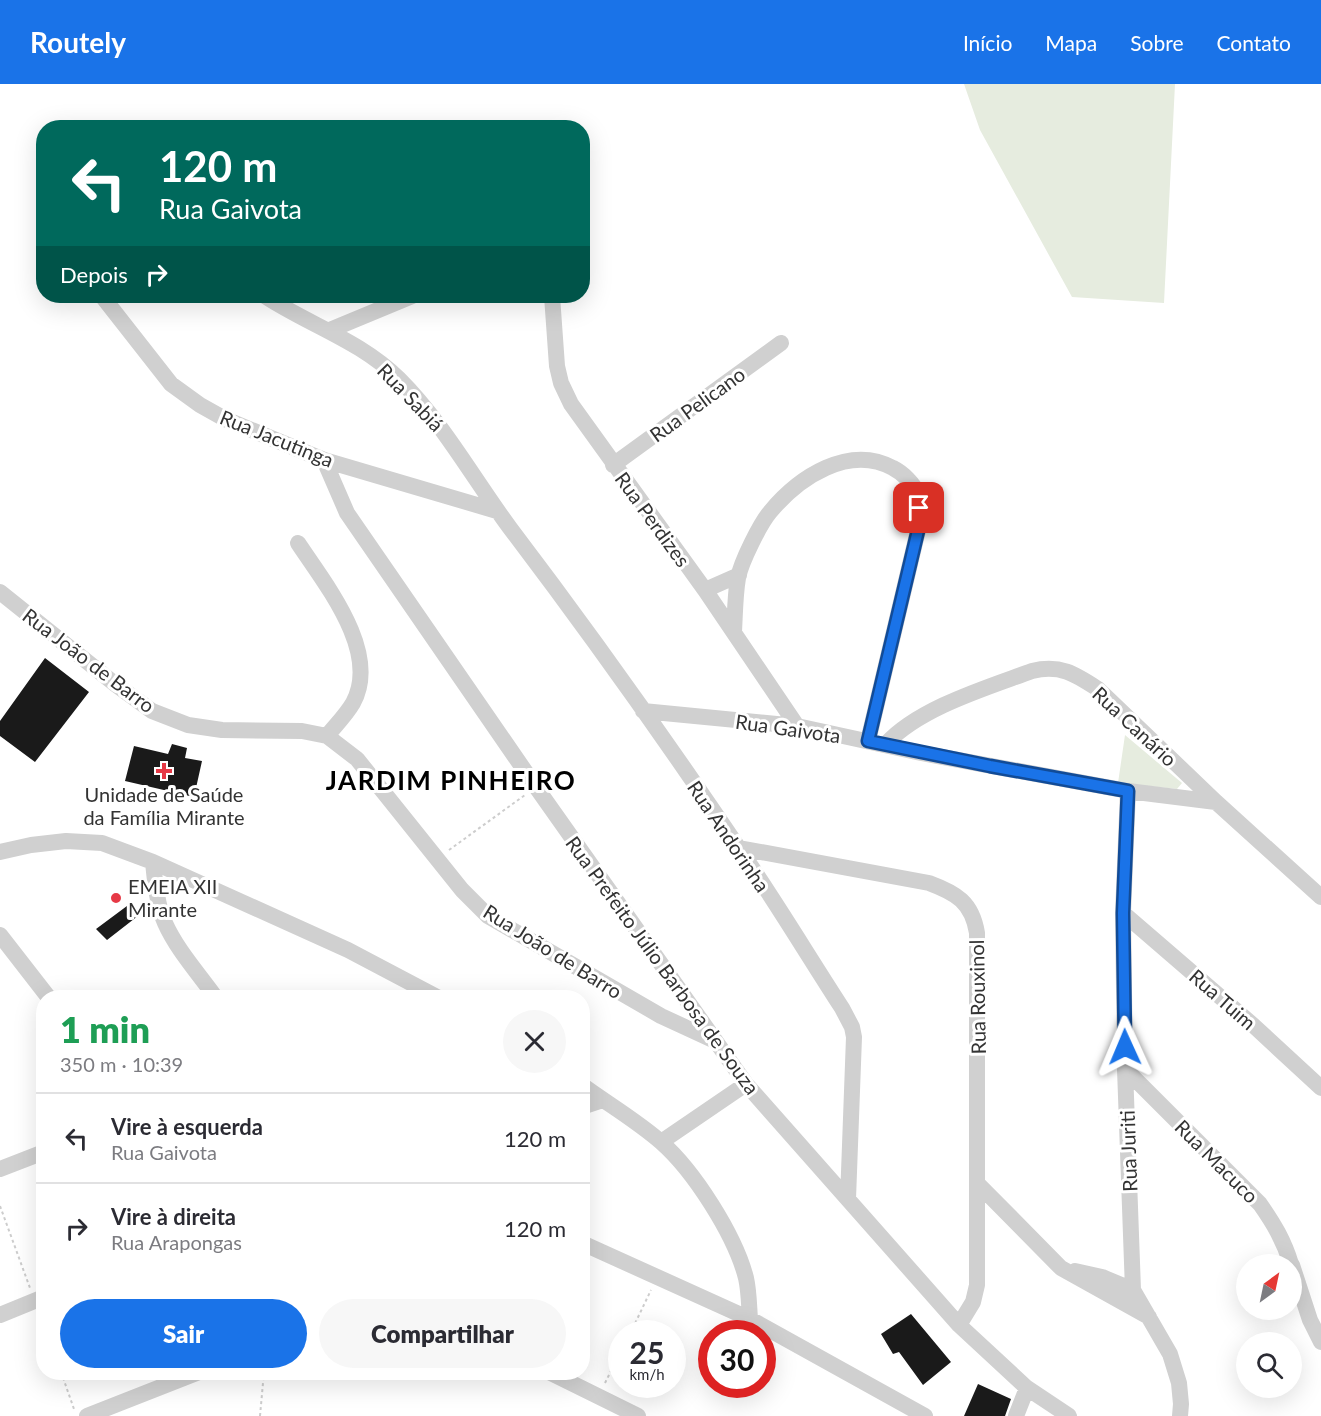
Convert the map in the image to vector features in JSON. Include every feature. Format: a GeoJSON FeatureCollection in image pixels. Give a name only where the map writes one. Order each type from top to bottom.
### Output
{"type":"FeatureCollection","features":[{"type":"Feature","properties":{"kind":"street","name":"Rua Jacutinga"},"geometry":{"type":"LineString","coordinates":[[107,303],[171,384],[200,405],[225,419],[324,459],[497,511]]}},
{"type":"Feature","properties":{"kind":"street","name":"Rua Sabiá"},"geometry":{"type":"LineString","coordinates":[[276,303],[330,330],[398,377],[433,417],[497,511]]}},
{"type":"Feature","properties":{"kind":"street"},"geometry":{"type":"LineString","coordinates":[[330,330],[395,303]]}},
{"type":"Feature","properties":{"kind":"street","name":"Rua Perdizes"},"geometry":{"type":"LineString","coordinates":[[552,303],[557,366],[571,404],[705,590],[797,726]]}},
{"type":"Feature","properties":{"kind":"street","name":"Rua Pelicano"},"geometry":{"type":"LineString","coordinates":[[613,465],[781,344]]}},
{"type":"Feature","properties":{"kind":"street"},"geometry":{"type":"LineString","coordinates":[[734,632],[739,575],[760,527],[770,513],[801,482],[841,462],[864,458],[882,461],[902,472],[918,494],[920,522],[868,741]]}},
{"type":"Feature","properties":{"kind":"street","name":"Rua Prefeito Júlio Barbosa de Souza"},"geometry":{"type":"LineString","coordinates":[[324,459],[347,513],[536,787],[746,1084],[959,1325],[1027,1388],[1069,1416]]}},
{"type":"Feature","properties":{"kind":"street","name":"Rua Andorinha"},"geometry":{"type":"LineString","coordinates":[[497,511],[565,601],[739,848],[852,1027],[854,1037],[848,1198]]}},
{"type":"Feature","properties":{"kind":"street"},"geometry":{"type":"LineString","coordinates":[[298,543],[337,602],[352,635],[361,668],[360,685],[353,704],[327,736]]}},
{"type":"Feature","properties":{"kind":"street"},"geometry":{"type":"LineString","coordinates":[[705,590],[739,575]]}},
{"type":"Feature","properties":{"kind":"street","name":"Rua João de Barro"},"geometry":{"type":"LineString","coordinates":[[0,592],[152,711],[188,725],[222,730],[302,730],[327,736],[357,759],[462,890],[488,916],[661,1016],[713,1040]]}},
{"type":"Feature","properties":{"kind":"street","name":"Rua Canário"},"geometry":{"type":"LineString","coordinates":[[886,744],[909,723],[938,708],[1032,671],[1047,667],[1064,669],[1098,689],[1216,802],[1321,897]]}},
{"type":"Feature","properties":{"kind":"street","name":"Rua Gaivota"},"geometry":{"type":"LineString","coordinates":[[643,711],[797,726],[990,766],[1128,791],[1216,802]]}},
{"type":"Feature","properties":{"kind":"street","name":"Rua Juriti"},"geometry":{"type":"LineString","coordinates":[[1128,791],[1123,913],[1125,1069],[1133,1290]]}},
{"type":"Feature","properties":{"kind":"street"},"geometry":{"type":"LineString","coordinates":[[0,852],[31,845],[66,841],[102,843],[153,862],[348,950],[424,990]]}},
{"type":"Feature","properties":{"kind":"street","name":"Rua Rouxinol"},"geometry":{"type":"LineString","coordinates":[[739,848],[929,883],[957,896],[975,918],[979,1185],[977,1286],[974,1302],[959,1325]]}},
{"type":"Feature","properties":{"kind":"street"},"geometry":{"type":"LineString","coordinates":[[153,862],[155,882],[165,923],[176,943],[210,990]]}},
{"type":"Feature","properties":{"kind":"street","name":"Rua Tuim"},"geometry":{"type":"LineString","coordinates":[[1123,913],[1254,1026],[1321,1088]]}},
{"type":"Feature","properties":{"kind":"street"},"geometry":{"type":"LineString","coordinates":[[0,935],[43,990]]}},
{"type":"Feature","properties":{"kind":"street","name":"Rua Macuco"},"geometry":{"type":"LineString","coordinates":[[1125,1069],[1260,1204],[1275,1224],[1288,1254]]}},
{"type":"Feature","properties":{"kind":"street"},"geometry":{"type":"LineString","coordinates":[[661,1142],[746,1084]]}},
{"type":"Feature","properties":{"kind":"street"},"geometry":{"type":"LineString","coordinates":[[590,1091],[661,1142],[703,1192],[718,1215],[735,1249],[746,1279],[750,1319]]}},
{"type":"Feature","properties":{"kind":"street"},"geometry":{"type":"LineString","coordinates":[[590,1104],[603,1100]]}},
{"type":"Feature","properties":{"kind":"street"},"geometry":{"type":"LineString","coordinates":[[3,1162],[36,1154]]}},
{"type":"Feature","properties":{"kind":"street"},"geometry":{"type":"LineString","coordinates":[[979,1185],[1061,1268],[1150,1317]]}},
{"type":"Feature","properties":{"kind":"street"},"geometry":{"type":"LineString","coordinates":[[590,1246],[750,1319],[925,1416]]}},
{"type":"Feature","properties":{"kind":"street"},"geometry":{"type":"LineString","coordinates":[[1061,1268],[1102,1277],[1133,1290],[1170,1354],[1179,1383],[1180,1416]]}},
{"type":"Feature","properties":{"kind":"street","name":"Rua Macuco"},"geometry":{"type":"LineString","coordinates":[[1302,1296],[1310,1320],[1321,1342]]}},
{"type":"Feature","properties":{"kind":"street"},"geometry":{"type":"LineString","coordinates":[[0,1315],[36,1300]]}},
{"type":"Feature","properties":{"kind":"street"},"geometry":{"type":"LineString","coordinates":[[87,1416],[179,1380]]}},
{"type":"Feature","properties":{"kind":"street"},"geometry":{"type":"LineString","coordinates":[[565,1380],[638,1416]]}},
{"type":"Feature","properties":{"kind":"street"},"geometry":{"type":"LineString","coordinates":[[1016,1416],[1027,1388]]}},
{"type":"Feature","properties":{"kind":"path"},"geometry":{"type":"LineString","coordinates":[[437,858],[536,787]]}},
{"type":"Feature","properties":{"kind":"path"},"geometry":{"type":"LineString","coordinates":[[0,1206],[36,1292]]}},
{"type":"Feature","properties":{"kind":"path"},"geometry":{"type":"LineString","coordinates":[[637,1320],[658,1276]]}},
{"type":"Feature","properties":{"kind":"path"},"geometry":{"type":"LineString","coordinates":[[598,1396],[608,1376]]}},
{"type":"Feature","properties":{"kind":"path"},"geometry":{"type":"LineString","coordinates":[[64,1380],[76,1416]]}},
{"type":"Feature","properties":{"kind":"path"},"geometry":{"type":"LineString","coordinates":[[260,1416],[263,1380]]}},
{"type":"Feature","properties":{"kind":"shaded area"},"geometry":{"type":"Polygon","coordinates":[[[964,84],[1175,84],[1164,303],[1072,297],[980,130],[964,84]]]}},
{"type":"Feature","properties":{"kind":"shaded area"},"geometry":{"type":"Polygon","coordinates":[[[1125,735],[1182,783],[1177,789],[1118,783],[1125,735]]]}},
{"type":"Feature","properties":{"kind":"building"},"geometry":{"type":"Polygon","coordinates":[[[45,658],[89,692],[35,762],[0,736],[0,721],[45,658]]]}},
{"type":"Feature","properties":{"kind":"building","name":"Unidade de Saúde da Família Mirante"},"geometry":{"type":"Polygon","coordinates":[[[172,744],[187,748],[185,758],[202,761],[194,797],[125,781],[134,746],[168,754],[172,744]]]}},
{"type":"Feature","properties":{"kind":"building"},"geometry":{"type":"Polygon","coordinates":[[[131,903],[143,912],[107,940],[96,929],[131,903]]]}},
{"type":"Feature","properties":{"kind":"building"},"geometry":{"type":"Polygon","coordinates":[[[911,1314],[951,1362],[923,1385],[899,1352],[893,1354],[881,1334],[911,1314]]]}},
{"type":"Feature","properties":{"kind":"building"},"geometry":{"type":"Polygon","coordinates":[[[978,1384],[1011,1399],[1005,1416],[964,1416],[978,1384]]]}},
{"type":"Feature","properties":{"kind":"place","name":"Unidade de Saúde da Família Mirante"},"geometry":{"type":"Point","coordinates":[164,771]}},
{"type":"Feature","properties":{"kind":"place","name":"EMEIA XII Mirante"},"geometry":{"type":"Point","coordinates":[116,898]}},
{"type":"Feature","properties":{"kind":"district","name":"JARDIM PINHEIRO"},"geometry":{"type":"Point","coordinates":[451,780]}},
{"type":"Feature","properties":{"kind":"route"},"geometry":{"type":"LineString","coordinates":[[919,508],[920,522],[868,741],[1128,791],[1123,913],[1125,1047]]}}]}
